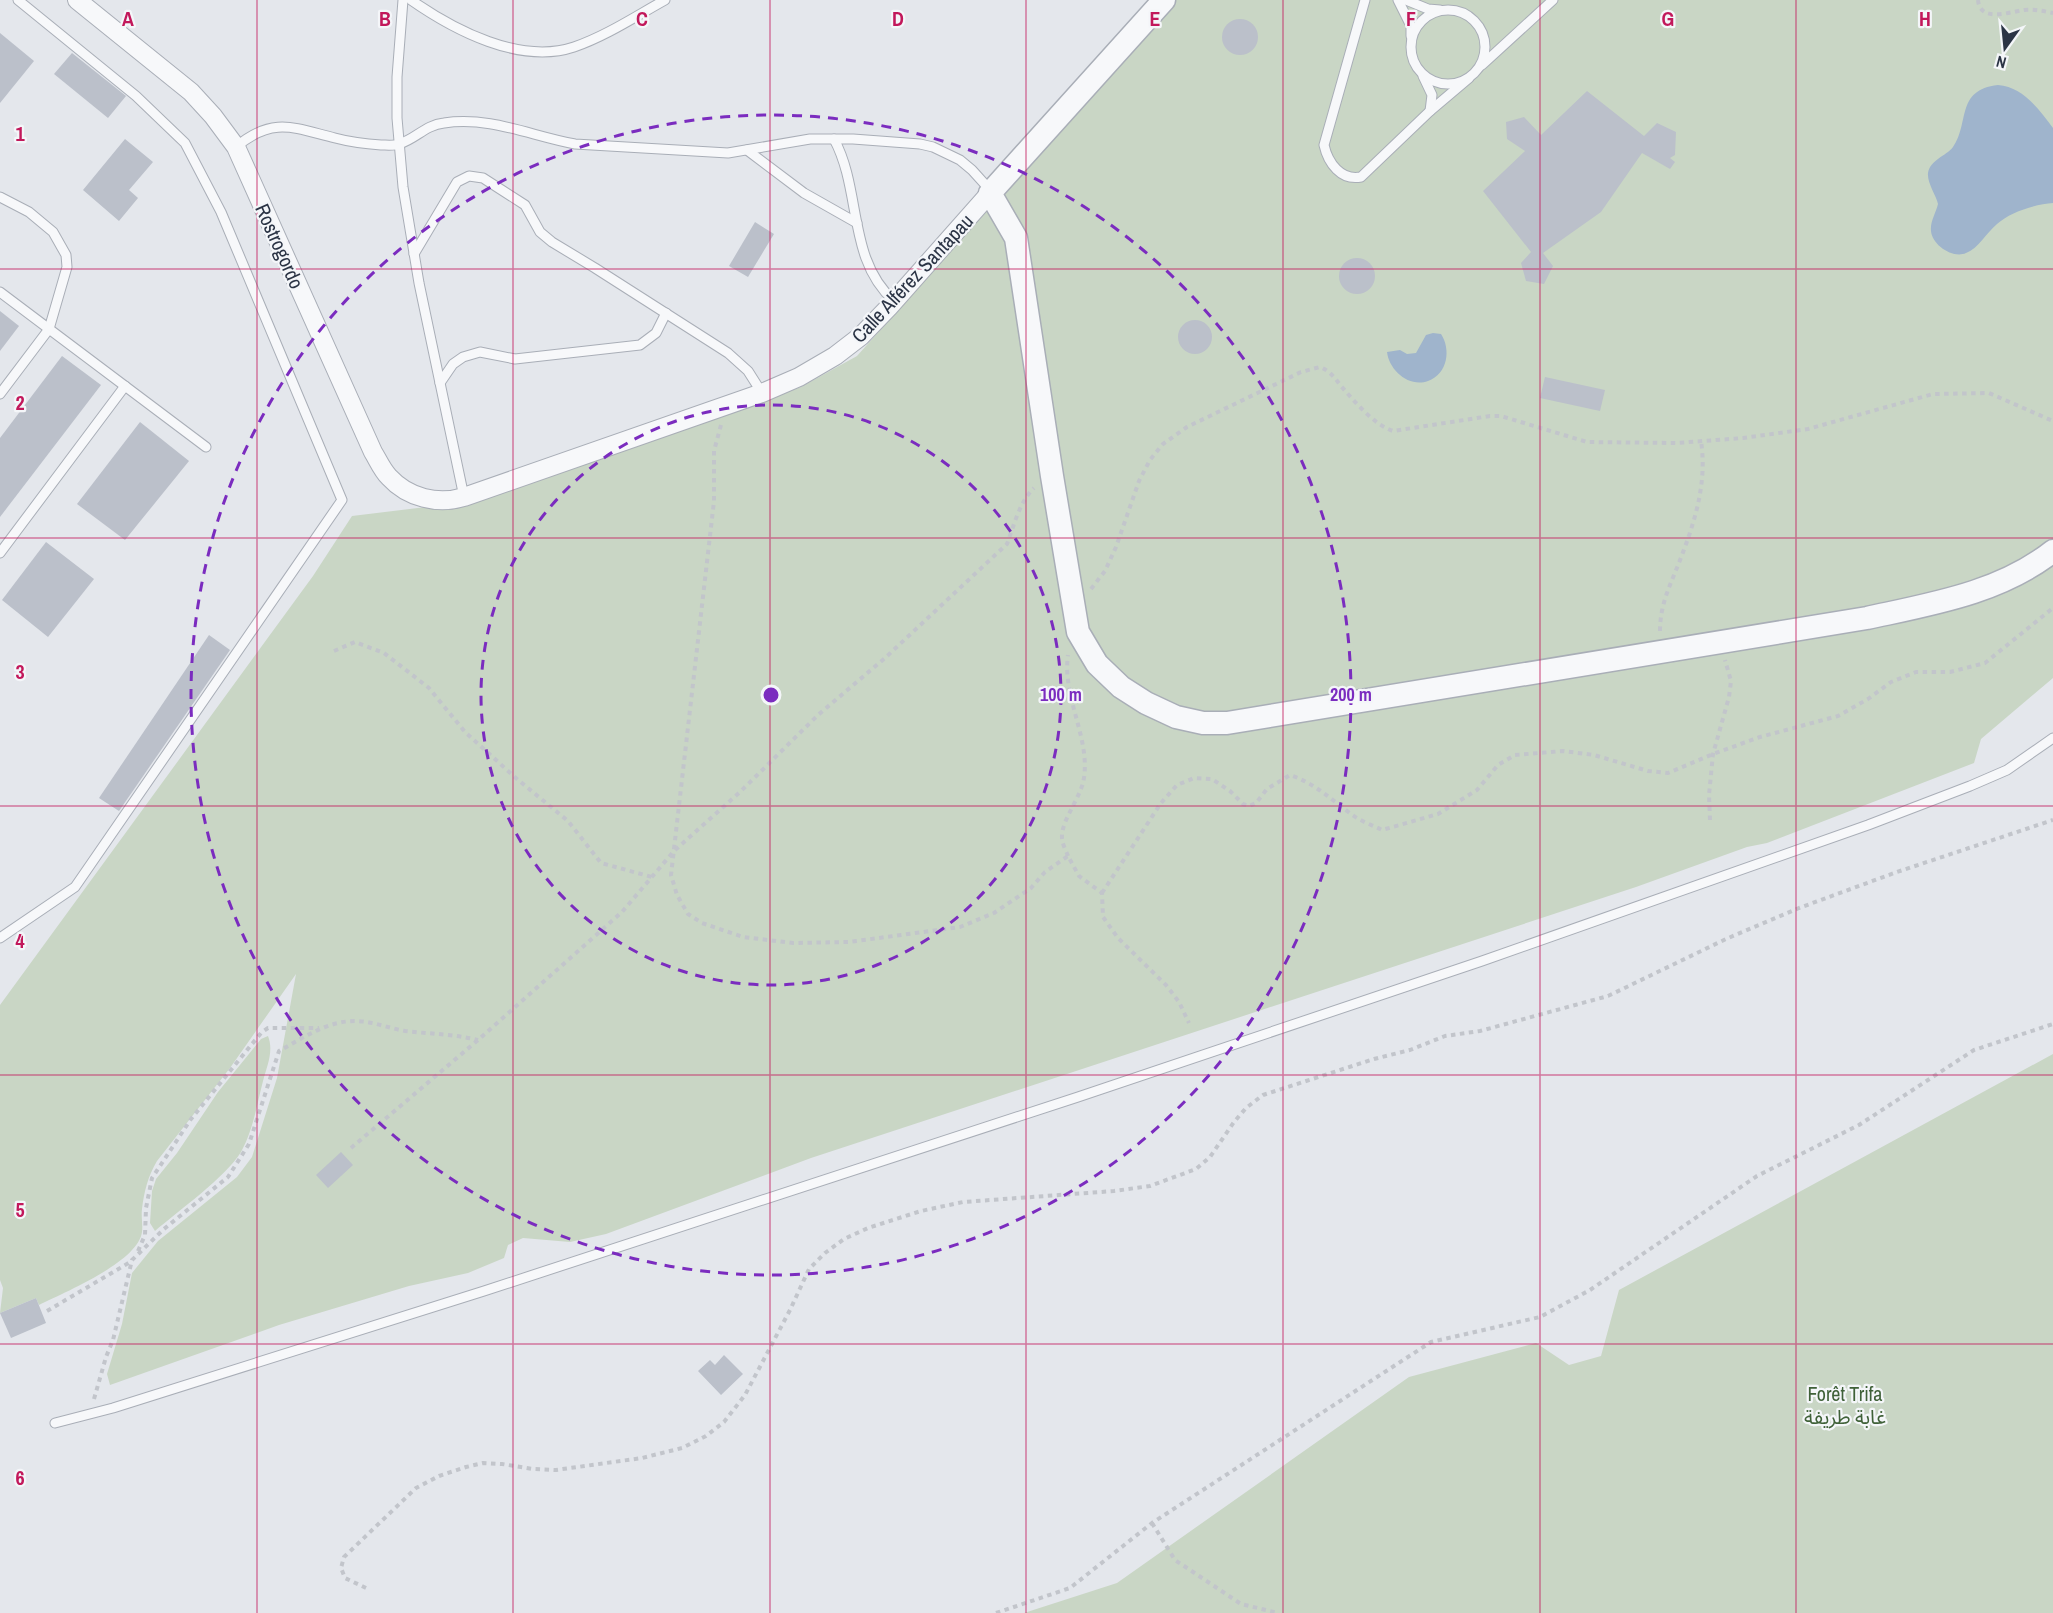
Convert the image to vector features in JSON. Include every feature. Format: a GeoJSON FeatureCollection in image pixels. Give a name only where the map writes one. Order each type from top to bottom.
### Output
{"type":"FeatureCollection","features":[{"type":"Feature","properties":{"kind":"street","name":"Rostrogordo"},"geometry":{"type":"LineString","coordinates":[[77,0],[191,92],[213,116],[236,147],[362,431],[388,476],[411,493],[430,500],[458,499]]}},
{"type":"Feature","properties":{"kind":"street","name":"Calle Alférez Santapau"},"geometry":{"type":"LineString","coordinates":[[458,499],[762,393],[799,377],[835,356],[861,336],[894,301],[1164,0]]}},
{"type":"Feature","properties":{"kind":"street"},"geometry":{"type":"LineString","coordinates":[[991,193],[1016,238],[1078,632],[1097,664],[1121,687],[1146,703],[1176,717],[1203,723],[1227,723],[1867,618],[1960,596],[2018,575],[2053,551]]}},
{"type":"Feature","properties":{"kind":"lane"},"geometry":{"type":"LineString","coordinates":[[0,938],[75,887],[342,500],[221,212],[185,143],[136,96],[18,0]]}},
{"type":"Feature","properties":{"kind":"lane"},"geometry":{"type":"LineString","coordinates":[[404,0],[397,77],[403,187],[440,383],[458,499]]}},
{"type":"Feature","properties":{"kind":"lane"},"geometry":{"type":"LineString","coordinates":[[411,0],[441,21],[486,40],[528,51],[552,52],[575,46],[665,0]]}},
{"type":"Feature","properties":{"kind":"lane"},"geometry":{"type":"LineString","coordinates":[[1365,0],[1324,145],[1328,158],[1338,171],[1353,178],[1362,177],[1430,111],[1553,0]]}},
{"type":"Feature","properties":{"kind":"lane"},"geometry":{"type":"LineString","coordinates":[[1398,0],[1411,26],[1412,58],[1432,95],[1430,111]]}},
{"type":"Feature","properties":{"kind":"lane"},"geometry":{"type":"LineString","coordinates":[[1406,0],[1428,9],[1459,11],[1475,21],[1484,36],[1485,51],[1480,67]]}},
{"type":"Feature","properties":{"kind":"lane"},"geometry":{"type":"LineString","coordinates":[[1410,43],[1414,30],[1425,17],[1442,10]]}},
{"type":"Feature","properties":{"kind":"lane"},"geometry":{"type":"LineString","coordinates":[[1422,74],[1440,84],[1457,84],[1469,78]]}},
{"type":"Feature","properties":{"kind":"lane"},"geometry":{"type":"LineString","coordinates":[[236,147],[266,130],[292,127],[349,141],[399,145],[432,125],[461,121],[495,123],[551,140],[575,144],[728,153],[810,139],[920,144],[933,147],[966,165],[991,193]]}},
{"type":"Feature","properties":{"kind":"lane"},"geometry":{"type":"LineString","coordinates":[[834,139],[845,164],[870,272],[894,301]]}},
{"type":"Feature","properties":{"kind":"lane"},"geometry":{"type":"LineString","coordinates":[[747,150],[804,193],[857,223]]}},
{"type":"Feature","properties":{"kind":"lane"},"geometry":{"type":"LineString","coordinates":[[414,254],[457,182],[469,176],[483,178],[525,205],[540,232],[552,242],[739,361],[762,393]]}},
{"type":"Feature","properties":{"kind":"lane"},"geometry":{"type":"LineString","coordinates":[[0,196],[42,221],[53,232],[66,255],[67,267],[49,329],[0,394]]}},
{"type":"Feature","properties":{"kind":"lane"},"geometry":{"type":"LineString","coordinates":[[0,292],[206,447]]}},
{"type":"Feature","properties":{"kind":"lane"},"geometry":{"type":"LineString","coordinates":[[440,383],[453,364],[463,357],[480,352],[515,359],[640,345],[656,333],[666,313]]}},
{"type":"Feature","properties":{"kind":"lane"},"geometry":{"type":"LineString","coordinates":[[0,553],[125,386]]}},
{"type":"Feature","properties":{"kind":"lane"},"geometry":{"type":"LineString","coordinates":[[55,1423],[484,1291],[1078,1097],[1482,961],[1868,825],[1970,786],[2007,770],[2053,738]]}},
{"type":"Feature","properties":{"kind":"path"},"geometry":{"type":"LineString","coordinates":[[1978,0],[1978,6],[1985,13],[1996,15],[2034,10],[2053,13]]}},
{"type":"Feature","properties":{"kind":"path"},"geometry":{"type":"LineString","coordinates":[[1073,607],[1095,585],[1105,571],[1116,547],[1139,481],[1150,460],[1163,444],[1187,427],[1301,372],[1320,367],[1330,371],[1341,386],[1374,420],[1382,427],[1393,431],[1501,416],[1587,442],[1677,443],[1743,438],[1808,429],[1933,394],[1989,393],[2053,421]]}},
{"type":"Feature","properties":{"kind":"path"},"geometry":{"type":"LineString","coordinates":[[727,404],[714,451],[714,501],[671,875],[677,895],[688,914],[702,923],[743,937],[793,943],[849,942],[960,927],[994,913],[1031,888],[1045,872],[1068,856]]}},
{"type":"Feature","properties":{"kind":"path"},"geometry":{"type":"LineString","coordinates":[[1660,653],[1660,617],[1663,601],[1681,558],[1700,499],[1704,459],[1701,441]]}},
{"type":"Feature","properties":{"kind":"path"},"geometry":{"type":"LineString","coordinates":[[351,1148],[478,1041],[622,912],[674,851],[739,793],[818,715],[885,658],[1007,544],[1029,493],[1043,479],[1052,476]]}},
{"type":"Feature","properties":{"kind":"path"},"geometry":{"type":"LineString","coordinates":[[1189,1023],[1179,1002],[1166,985],[1118,939],[1103,917],[1102,893],[1161,803],[1177,784],[1194,778],[1212,779],[1230,790],[1243,804],[1249,806],[1256,803],[1267,789],[1290,775],[1306,780],[1353,816],[1382,830],[1438,814],[1477,790],[1498,765],[1515,755],[1563,751],[1594,754],[1648,771],[1668,773],[1713,753],[1760,737],[1838,716],[1868,699],[1891,682],[1916,672],[1950,672],[1986,663],[2053,608]]}},
{"type":"Feature","properties":{"kind":"path"},"geometry":{"type":"LineString","coordinates":[[1710,820],[1709,795],[1713,753],[1729,697],[1731,681],[1725,658],[1729,641]]}},
{"type":"Feature","properties":{"kind":"path"},"geometry":{"type":"LineString","coordinates":[[334,651],[355,642],[384,653],[429,688],[465,732],[568,821],[601,863],[652,877]]}},
{"type":"Feature","properties":{"kind":"path"},"geometry":{"type":"LineString","coordinates":[[1070,646],[1067,665],[1069,687],[1083,746],[1084,777],[1061,839],[1079,876],[1102,893]]}},
{"type":"Feature","properties":{"kind":"path"},"geometry":{"type":"LineString","coordinates":[[366,1588],[345,1578],[341,1568],[344,1557],[416,1488],[439,1476],[483,1463],[556,1470],[642,1458],[682,1448],[706,1437],[724,1422],[745,1395],[809,1269],[844,1239],[868,1228],[963,1202],[1114,1191],[1150,1186],[1196,1169],[1210,1156],[1246,1108],[1263,1095],[1374,1059],[1410,1050],[1445,1036],[1480,1031],[1608,996],[1726,939],[1799,908],[1865,883],[2053,820]]}},
{"type":"Feature","properties":{"kind":"path"},"geometry":{"type":"LineString","coordinates":[[137,1255],[146,1235],[146,1208],[152,1178],[191,1119],[261,1033],[268,1028],[319,1028],[355,1021],[404,1030],[457,1035],[478,1041]]}},
{"type":"Feature","properties":{"kind":"path"},"geometry":{"type":"LineString","coordinates":[[996,1613],[1070,1588],[1152,1523],[1431,1342],[1540,1317],[1590,1290],[1757,1176],[1859,1125],[1974,1050],[2053,1024]]}},
{"type":"Feature","properties":{"kind":"path"},"geometry":{"type":"LineString","coordinates":[[47,1311],[132,1260],[164,1229],[228,1177],[249,1144],[279,1051],[319,1028]]}},
{"type":"Feature","properties":{"kind":"path"},"geometry":{"type":"LineString","coordinates":[[90,1414],[113,1340],[132,1260]]}},
{"type":"Feature","properties":{"kind":"path"},"geometry":{"type":"LineString","coordinates":[[1152,1523],[1175,1560],[1241,1604],[1278,1613]]}},
{"type":"Feature","properties":{"kind":"green space"},"geometry":{"type":"Polygon","coordinates":[[[1176,0],[2053,0],[2053,678],[1981,739],[1974,763],[1767,843],[1747,847],[1636,887],[811,1158],[606,1234],[570,1242],[523,1238],[508,1245],[504,1258],[468,1273],[409,1286],[279,1325],[110,1385],[107,1374],[122,1324],[132,1273],[158,1241],[237,1177],[252,1157],[277,1078],[296,974],[230,1068],[157,1161],[144,1196],[142,1232],[128,1254],[99,1275],[39,1305],[36,1298],[0,1313],[3,1288],[0,1280],[0,1005],[313,576],[352,516],[426,507],[740,409],[801,387],[857,356],[1176,0]]]}},
{"type":"Feature","properties":{"kind":"green space"},"geometry":{"type":"Polygon","coordinates":[[[268,1036],[269,1058],[252,1126],[241,1152],[213,1183],[155,1231],[150,1223],[152,1191],[156,1179],[177,1153],[218,1092],[261,1039],[268,1036]]]}},
{"type":"Feature","properties":{"kind":"green space","name":"Forêt Trifa غابة طريفة"},"geometry":{"type":"Polygon","coordinates":[[[2053,1054],[2053,1613],[1024,1613],[1117,1583],[1409,1377],[1536,1343],[1569,1365],[1601,1356],[1619,1290],[2053,1054]]]}},
{"type":"Feature","properties":{"kind":"water"},"geometry":{"type":"Polygon","coordinates":[[[1998,85],[2023,94],[2053,128],[2053,203],[2016,212],[1997,224],[1971,251],[1955,254],[1939,246],[1932,236],[1931,224],[1938,204],[1929,181],[1929,169],[1935,161],[1953,147],[1958,138],[1969,100],[1984,88],[1998,85]]]}},
{"type":"Feature","properties":{"kind":"water"},"geometry":{"type":"Polygon","coordinates":[[[1441,334],[1444,340],[1447,354],[1444,367],[1435,378],[1428,381],[1421,383],[1407,380],[1396,371],[1387,352],[1400,350],[1407,354],[1416,353],[1426,335],[1441,334]]]}},
{"type":"Feature","properties":{"kind":"building"},"geometry":{"type":"Polygon","coordinates":[[[1240,19],[1252,25],[1258,37],[1252,49],[1240,55],[1228,49],[1222,37],[1228,25],[1240,19]]]}},
{"type":"Feature","properties":{"kind":"building"},"geometry":{"type":"Polygon","coordinates":[[[0,33],[34,61],[0,103],[0,33]]]}},
{"type":"Feature","properties":{"kind":"building"},"geometry":{"type":"Polygon","coordinates":[[[72,53],[126,96],[108,118],[54,74],[72,53]]]}},
{"type":"Feature","properties":{"kind":"building"},"geometry":{"type":"Polygon","coordinates":[[[1587,91],[1644,136],[1657,123],[1676,132],[1675,155],[1670,158],[1675,162],[1670,169],[1642,153],[1601,212],[1543,253],[1553,266],[1544,284],[1526,281],[1521,263],[1531,252],[1483,191],[1525,151],[1507,139],[1506,122],[1524,117],[1541,135],[1587,91]]]}},
{"type":"Feature","properties":{"kind":"building"},"geometry":{"type":"Polygon","coordinates":[[[125,139],[153,162],[129,190],[138,198],[119,221],[83,190],[125,139]]]}},
{"type":"Feature","properties":{"kind":"building"},"geometry":{"type":"Polygon","coordinates":[[[755,222],[774,234],[748,277],[729,266],[755,222]]]}},
{"type":"Feature","properties":{"kind":"building"},"geometry":{"type":"Polygon","coordinates":[[[1357,258],[1370,263],[1375,276],[1370,289],[1357,294],[1344,289],[1339,276],[1344,263],[1357,258]]]}},
{"type":"Feature","properties":{"kind":"building"},"geometry":{"type":"Polygon","coordinates":[[[0,311],[19,326],[0,351],[0,311]]]}},
{"type":"Feature","properties":{"kind":"building"},"geometry":{"type":"Polygon","coordinates":[[[1195,320],[1207,325],[1212,337],[1207,349],[1195,354],[1183,349],[1178,337],[1183,325],[1195,320]]]}},
{"type":"Feature","properties":{"kind":"building"},"geometry":{"type":"Polygon","coordinates":[[[62,356],[101,385],[0,517],[0,438],[62,356]]]}},
{"type":"Feature","properties":{"kind":"building"},"geometry":{"type":"Polygon","coordinates":[[[1545,377],[1605,390],[1600,411],[1540,398],[1545,377]]]}},
{"type":"Feature","properties":{"kind":"building"},"geometry":{"type":"Polygon","coordinates":[[[140,422],[189,461],[125,540],[77,504],[140,422]]]}},
{"type":"Feature","properties":{"kind":"building"},"geometry":{"type":"Polygon","coordinates":[[[46,542],[94,579],[48,637],[2,600],[46,542]]]}},
{"type":"Feature","properties":{"kind":"building"},"geometry":{"type":"Polygon","coordinates":[[[209,635],[230,650],[119,811],[99,798],[209,635]]]}},
{"type":"Feature","properties":{"kind":"building"},"geometry":{"type":"Polygon","coordinates":[[[341,1152],[353,1165],[328,1188],[316,1175],[341,1152]]]}},
{"type":"Feature","properties":{"kind":"building"},"geometry":{"type":"Polygon","coordinates":[[[36,1298],[46,1323],[11,1338],[0,1313],[36,1298]]]}},
{"type":"Feature","properties":{"kind":"building"},"geometry":{"type":"Polygon","coordinates":[[[724,1355],[743,1374],[721,1395],[698,1371],[710,1360],[715,1365],[724,1355]]]}}]}
